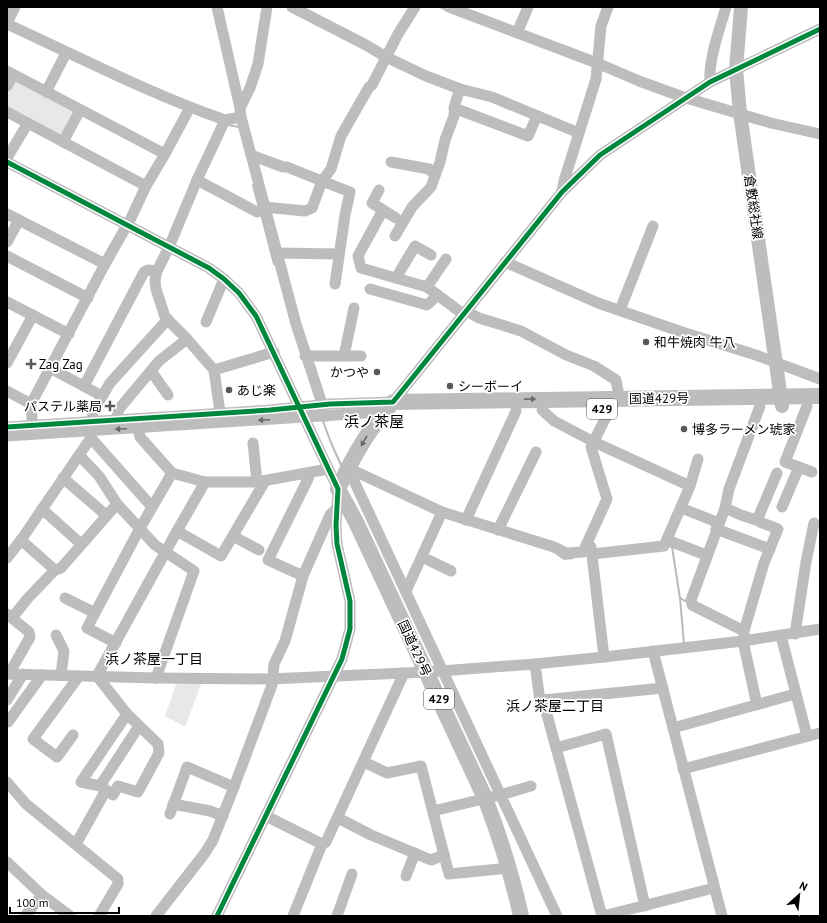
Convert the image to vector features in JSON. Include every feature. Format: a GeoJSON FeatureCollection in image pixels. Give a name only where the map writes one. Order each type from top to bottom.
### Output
{"type":"FeatureCollection","features":[{"type":"Feature","properties":{"kind":"highway","name":"国道429号"},"geometry":{"type":"LineString","coordinates":[[388,407],[413,410],[516,411],[614,404],[760,406],[781,401],[820,396]]}},
{"type":"Feature","properties":{"kind":"highway","name":"国道429号"},"geometry":{"type":"LineString","coordinates":[[388,407],[781,401],[814,406]]}},
{"type":"Feature","properties":{"kind":"highway"},"geometry":{"type":"LineString","coordinates":[[344,476],[374,424],[388,407]]}},
{"type":"Feature","properties":{"kind":"highway","name":"国道429号"},"geometry":{"type":"LineString","coordinates":[[344,476],[342,507],[437,671],[494,796],[499,833],[521,916]]}},
{"type":"Feature","properties":{"kind":"main road","name":"倉敷総社線"},"geometry":{"type":"LineString","coordinates":[[742,7],[736,70],[740,113],[781,401]]}},
{"type":"Feature","properties":{"kind":"street"},"geometry":{"type":"LineString","coordinates":[[14,7],[7,23],[127,80],[231,119]]}},
{"type":"Feature","properties":{"kind":"street"},"geometry":{"type":"LineString","coordinates":[[217,7],[231,119],[251,154],[262,210],[276,252],[323,416]]}},
{"type":"Feature","properties":{"kind":"street"},"geometry":{"type":"LineString","coordinates":[[221,418],[214,370],[187,339],[165,317],[156,289],[155,280],[157,271],[169,247],[197,180],[250,88],[258,64],[267,7]]}},
{"type":"Feature","properties":{"kind":"street"},"geometry":{"type":"LineString","coordinates":[[292,7],[366,44],[386,57],[460,89],[492,98],[580,134]]}},
{"type":"Feature","properties":{"kind":"street"},"geometry":{"type":"LineString","coordinates":[[197,180],[262,210],[305,211],[312,208],[322,181],[331,169],[341,136],[369,87],[372,85],[386,57],[415,7]]}},
{"type":"Feature","properties":{"kind":"street"},"geometry":{"type":"LineString","coordinates":[[448,7],[597,63],[684,99],[740,113],[771,123],[820,134]]}},
{"type":"Feature","properties":{"kind":"street"},"geometry":{"type":"LineString","coordinates":[[517,33],[528,7]]}},
{"type":"Feature","properties":{"kind":"street"},"geometry":{"type":"LineString","coordinates":[[562,192],[564,181],[596,79],[601,26],[608,7]]}},
{"type":"Feature","properties":{"kind":"street"},"geometry":{"type":"LineString","coordinates":[[710,82],[713,57],[726,7]]}},
{"type":"Feature","properties":{"kind":"street"},"geometry":{"type":"LineString","coordinates":[[92,430],[116,420],[303,418],[388,407],[562,192],[600,155],[710,82],[820,29]]}},
{"type":"Feature","properties":{"kind":"street"},"geometry":{"type":"LineString","coordinates":[[7,31],[136,92],[187,113],[231,119]]}},
{"type":"Feature","properties":{"kind":"street"},"geometry":{"type":"LineString","coordinates":[[46,92],[64,57]]}},
{"type":"Feature","properties":{"kind":"street"},"geometry":{"type":"LineString","coordinates":[[7,86],[10,73],[165,154]]}},
{"type":"Feature","properties":{"kind":"street"},"geometry":{"type":"LineString","coordinates":[[395,236],[417,200],[431,187],[454,116],[454,108],[460,89]]}},
{"type":"Feature","properties":{"kind":"street"},"geometry":{"type":"LineString","coordinates":[[454,108],[528,136],[537,116]]}},
{"type":"Feature","properties":{"kind":"street"},"geometry":{"type":"LineString","coordinates":[[63,142],[80,110]]}},
{"type":"Feature","properties":{"kind":"street"},"geometry":{"type":"LineString","coordinates":[[7,112],[146,186]]}},
{"type":"Feature","properties":{"kind":"street"},"geometry":{"type":"LineString","coordinates":[[33,430],[31,404],[146,186],[187,113]]}},
{"type":"Feature","properties":{"kind":"street"},"geometry":{"type":"LineString","coordinates":[[7,158],[28,123]]}},
{"type":"Feature","properties":{"kind":"street"},"geometry":{"type":"LineString","coordinates":[[251,154],[350,192],[345,215],[335,284]]}},
{"type":"Feature","properties":{"kind":"street"},"geometry":{"type":"LineString","coordinates":[[7,162],[208,268],[239,293],[251,308],[261,325],[328,469]]}},
{"type":"Feature","properties":{"kind":"street"},"geometry":{"type":"LineString","coordinates":[[391,162],[428,169],[435,175]]}},
{"type":"Feature","properties":{"kind":"street"},"geometry":{"type":"LineString","coordinates":[[379,190],[372,204],[396,218]]}},
{"type":"Feature","properties":{"kind":"street"},"geometry":{"type":"LineString","coordinates":[[138,428],[140,437],[172,473],[205,482],[261,482],[328,469],[441,514],[466,520],[554,547],[566,553],[583,552],[607,499],[591,447],[614,404],[618,391],[616,380],[594,366],[566,355],[521,331],[464,313],[428,287],[361,268],[358,256],[383,210]]}},
{"type":"Feature","properties":{"kind":"street"},"geometry":{"type":"LineString","coordinates":[[7,214],[105,264]]}},
{"type":"Feature","properties":{"kind":"street"},"geometry":{"type":"LineString","coordinates":[[7,242],[19,220]]}},
{"type":"Feature","properties":{"kind":"street"},"geometry":{"type":"LineString","coordinates":[[620,310],[653,226]]}},
{"type":"Feature","properties":{"kind":"street"},"geometry":{"type":"LineString","coordinates":[[396,278],[415,246],[431,255]]}},
{"type":"Feature","properties":{"kind":"street"},"geometry":{"type":"LineString","coordinates":[[276,252],[339,254]]}},
{"type":"Feature","properties":{"kind":"street"},"geometry":{"type":"LineString","coordinates":[[7,256],[88,298]]}},
{"type":"Feature","properties":{"kind":"street"},"geometry":{"type":"LineString","coordinates":[[428,287],[446,259]]}},
{"type":"Feature","properties":{"kind":"street"},"geometry":{"type":"LineString","coordinates":[[505,262],[598,303],[682,332],[756,355],[820,380]]}},
{"type":"Feature","properties":{"kind":"street"},"geometry":{"type":"LineString","coordinates":[[84,386],[144,272],[148,270],[157,271]]}},
{"type":"Feature","properties":{"kind":"street"},"geometry":{"type":"LineString","coordinates":[[206,322],[224,280]]}},
{"type":"Feature","properties":{"kind":"street"},"geometry":{"type":"LineString","coordinates":[[370,289],[427,305],[438,295]]}},
{"type":"Feature","properties":{"kind":"street"},"geometry":{"type":"LineString","coordinates":[[7,302],[69,334]]}},
{"type":"Feature","properties":{"kind":"street"},"geometry":{"type":"LineString","coordinates":[[344,356],[354,308]]}},
{"type":"Feature","properties":{"kind":"street"},"geometry":{"type":"LineString","coordinates":[[7,363],[11,347],[33,315]]}},
{"type":"Feature","properties":{"kind":"street"},"geometry":{"type":"LineString","coordinates":[[7,558],[79,455],[92,430],[93,412],[110,383],[168,319]]}},
{"type":"Feature","properties":{"kind":"street"},"geometry":{"type":"LineString","coordinates":[[116,420],[119,409],[150,371],[159,361],[187,339]]}},
{"type":"Feature","properties":{"kind":"street"},"geometry":{"type":"LineString","coordinates":[[214,370],[274,352]]}},
{"type":"Feature","properties":{"kind":"street"},"geometry":{"type":"LineString","coordinates":[[305,356],[361,356]]}},
{"type":"Feature","properties":{"kind":"street"},"geometry":{"type":"LineString","coordinates":[[50,368],[102,396]]}},
{"type":"Feature","properties":{"kind":"street"},"geometry":{"type":"LineString","coordinates":[[150,371],[168,395]]}},
{"type":"Feature","properties":{"kind":"street"},"geometry":{"type":"LineString","coordinates":[[7,391],[31,404]]}},
{"type":"Feature","properties":{"kind":"street"},"geometry":{"type":"LineString","coordinates":[[7,427],[33,430],[138,428],[319,405],[388,407]]}},
{"type":"Feature","properties":{"kind":"street"},"geometry":{"type":"LineString","coordinates":[[744,640],[692,605],[691,600],[706,555],[725,508],[729,489],[760,406]]}},
{"type":"Feature","properties":{"kind":"street"},"geometry":{"type":"LineString","coordinates":[[812,472],[785,462],[814,406]]}},
{"type":"Feature","properties":{"kind":"street"},"geometry":{"type":"LineString","coordinates":[[542,410],[554,421],[594,442],[690,486]]}},
{"type":"Feature","properties":{"kind":"street"},"geometry":{"type":"LineString","coordinates":[[466,520],[516,411]]}},
{"type":"Feature","properties":{"kind":"street"},"geometry":{"type":"LineString","coordinates":[[7,436],[33,430]]}},
{"type":"Feature","properties":{"kind":"street"},"geometry":{"type":"LineString","coordinates":[[92,430],[152,507]]}},
{"type":"Feature","properties":{"kind":"street"},"geometry":{"type":"LineString","coordinates":[[177,531],[221,556],[261,482],[253,443]]}},
{"type":"Feature","properties":{"kind":"street"},"geometry":{"type":"LineString","coordinates":[[498,530],[536,452]]}},
{"type":"Feature","properties":{"kind":"street"},"geometry":{"type":"LineString","coordinates":[[79,455],[99,476],[117,504],[139,530],[155,545],[194,571],[156,678]]}},
{"type":"Feature","properties":{"kind":"street"},"geometry":{"type":"LineString","coordinates":[[592,555],[664,546],[690,486],[698,459]]}},
{"type":"Feature","properties":{"kind":"street"},"geometry":{"type":"LineString","coordinates":[[782,507],[799,467]]}},
{"type":"Feature","properties":{"kind":"street"},"geometry":{"type":"LineString","coordinates":[[116,643],[87,628],[139,530],[172,473]]}},
{"type":"Feature","properties":{"kind":"street"},"geometry":{"type":"LineString","coordinates":[[303,576],[268,560],[310,473]]}},
{"type":"Feature","properties":{"kind":"street"},"geometry":{"type":"LineString","coordinates":[[760,521],[758,518],[777,473]]}},
{"type":"Feature","properties":{"kind":"street"},"geometry":{"type":"LineString","coordinates":[[344,476],[406,591],[437,671]]}},
{"type":"Feature","properties":{"kind":"street"},"geometry":{"type":"LineString","coordinates":[[63,478],[106,515]]}},
{"type":"Feature","properties":{"kind":"street"},"geometry":{"type":"LineString","coordinates":[[97,676],[205,482]]}},
{"type":"Feature","properties":{"kind":"street"},"geometry":{"type":"LineString","coordinates":[[8,674],[30,637],[29,632],[9,616],[55,570],[60,568],[117,504]]}},
{"type":"Feature","properties":{"kind":"street"},"geometry":{"type":"LineString","coordinates":[[156,916],[205,853],[213,840],[272,685],[274,664],[285,641],[303,576],[330,515],[342,507]]}},
{"type":"Feature","properties":{"kind":"street"},"geometry":{"type":"LineString","coordinates":[[217,916],[342,660],[350,629],[350,601],[337,544],[342,507]]}},
{"type":"Feature","properties":{"kind":"street"},"geometry":{"type":"LineString","coordinates":[[681,508],[770,549]]}},
{"type":"Feature","properties":{"kind":"street"},"geometry":{"type":"LineString","coordinates":[[725,508],[778,529],[764,563],[744,640],[757,705]]}},
{"type":"Feature","properties":{"kind":"street"},"geometry":{"type":"LineString","coordinates":[[42,509],[82,544]]}},
{"type":"Feature","properties":{"kind":"street"},"geometry":{"type":"LineString","coordinates":[[406,591],[441,514]]}},
{"type":"Feature","properties":{"kind":"street"},"geometry":{"type":"LineString","coordinates":[[795,634],[806,562],[814,523]]}},
{"type":"Feature","properties":{"kind":"street"},"geometry":{"type":"LineString","coordinates":[[233,536],[259,550]]}},
{"type":"Feature","properties":{"kind":"street"},"geometry":{"type":"LineString","coordinates":[[590,536],[604,657]]}},
{"type":"Feature","properties":{"kind":"street"},"geometry":{"type":"LineString","coordinates":[[21,540],[55,570]]}},
{"type":"Feature","properties":{"kind":"street"},"geometry":{"type":"LineString","coordinates":[[667,540],[706,555]]}},
{"type":"Feature","properties":{"kind":"street"},"geometry":{"type":"LineString","coordinates":[[422,557],[451,571]]}},
{"type":"Feature","properties":{"kind":"street"},"geometry":{"type":"LineString","coordinates":[[65,598],[95,613]]}},
{"type":"Feature","properties":{"kind":"street"},"geometry":{"type":"LineString","coordinates":[[8,674],[156,678],[273,679],[404,673],[535,664],[604,657],[744,640],[782,638],[820,629]]}},
{"type":"Feature","properties":{"kind":"street"},"geometry":{"type":"LineString","coordinates":[[56,635],[64,651],[61,675]]}},
{"type":"Feature","properties":{"kind":"street"},"geometry":{"type":"LineString","coordinates":[[782,638],[795,694],[807,736]]}},
{"type":"Feature","properties":{"kind":"street"},"geometry":{"type":"LineString","coordinates":[[653,651],[722,916]]}},
{"type":"Feature","properties":{"kind":"street"},"geometry":{"type":"LineString","coordinates":[[535,664],[540,700],[543,700],[603,916],[714,888]]}},
{"type":"Feature","properties":{"kind":"street"},"geometry":{"type":"LineString","coordinates":[[293,916],[322,844],[326,842],[338,818],[404,673]]}},
{"type":"Feature","properties":{"kind":"street"},"geometry":{"type":"LineString","coordinates":[[7,700],[23,674]]}},
{"type":"Feature","properties":{"kind":"street"},"geometry":{"type":"LineString","coordinates":[[8,722],[42,675]]}},
{"type":"Feature","properties":{"kind":"street"},"geometry":{"type":"LineString","coordinates":[[73,735],[57,757],[33,739],[78,676]]}},
{"type":"Feature","properties":{"kind":"street"},"geometry":{"type":"LineString","coordinates":[[97,676],[127,714],[158,744],[159,753],[138,792],[118,786],[113,795],[103,788],[80,782],[127,714]]}},
{"type":"Feature","properties":{"kind":"street"},"geometry":{"type":"LineString","coordinates":[[543,700],[663,688]]}},
{"type":"Feature","properties":{"kind":"street"},"geometry":{"type":"LineString","coordinates":[[673,728],[795,694]]}},
{"type":"Feature","properties":{"kind":"street"},"geometry":{"type":"LineString","coordinates":[[76,844],[103,788],[139,726]]}},
{"type":"Feature","properties":{"kind":"street"},"geometry":{"type":"LineString","coordinates":[[683,769],[820,733]]}},
{"type":"Feature","properties":{"kind":"street"},"geometry":{"type":"LineString","coordinates":[[556,748],[606,734],[645,906]]}},
{"type":"Feature","properties":{"kind":"street"},"geometry":{"type":"LineString","coordinates":[[364,762],[387,773],[421,766],[450,874],[509,868]]}},
{"type":"Feature","properties":{"kind":"street"},"geometry":{"type":"LineString","coordinates":[[223,816],[210,811],[172,809],[187,767],[234,787]]}},
{"type":"Feature","properties":{"kind":"street"},"geometry":{"type":"LineString","coordinates":[[7,782],[26,804],[118,879],[118,884],[99,916]]}},
{"type":"Feature","properties":{"kind":"street"},"geometry":{"type":"LineString","coordinates":[[433,811],[531,786]]}},
{"type":"Feature","properties":{"kind":"street"},"geometry":{"type":"LineString","coordinates":[[494,796],[557,916]]}},
{"type":"Feature","properties":{"kind":"street"},"geometry":{"type":"LineString","coordinates":[[266,816],[322,844]]}},
{"type":"Feature","properties":{"kind":"street"},"geometry":{"type":"LineString","coordinates":[[338,818],[371,835],[431,860],[444,855]]}},
{"type":"Feature","properties":{"kind":"street"},"geometry":{"type":"LineString","coordinates":[[406,876],[415,853]]}},
{"type":"Feature","properties":{"kind":"street"},"geometry":{"type":"LineString","coordinates":[[7,862],[42,895],[70,916]]}},
{"type":"Feature","properties":{"kind":"street"},"geometry":{"type":"LineString","coordinates":[[337,916],[352,874]]}},
{"type":"Feature","properties":{"kind":"street"},"geometry":{"type":"LineString","coordinates":[[25,916],[42,895]]}},
{"type":"Feature","properties":{"kind":"shaded area"},"geometry":{"type":"Polygon","coordinates":[[[14,79],[73,110],[61,136],[7,109],[7,91],[14,79]]]}},
{"type":"Feature","properties":{"kind":"shaded area"},"geometry":{"type":"Polygon","coordinates":[[[177,682],[202,682],[185,727],[165,716],[177,682]]]}},
{"type":"Feature","properties":{"kind":"waterway"},"geometry":{"type":"LineString","coordinates":[[440,7],[446,10]]}},
{"type":"Feature","properties":{"kind":"waterway"},"geometry":{"type":"LineString","coordinates":[[228,125],[239,127]]}},
{"type":"Feature","properties":{"kind":"waterway"},"geometry":{"type":"LineString","coordinates":[[253,185],[259,208]]}},
{"type":"Feature","properties":{"kind":"waterway"},"geometry":{"type":"LineString","coordinates":[[261,214],[274,264]]}},
{"type":"Feature","properties":{"kind":"waterway"},"geometry":{"type":"LineString","coordinates":[[322,419],[342,467]]}},
{"type":"Feature","properties":{"kind":"waterway"},"geometry":{"type":"LineString","coordinates":[[671,547],[680,598],[687,602]]}},
{"type":"Feature","properties":{"kind":"waterway"},"geometry":{"type":"LineString","coordinates":[[557,554],[564,559],[573,558]]}},
{"type":"Feature","properties":{"kind":"waterway"},"geometry":{"type":"LineString","coordinates":[[680,598],[684,644]]}},
{"type":"Feature","properties":{"kind":"cycle path"},"geometry":{"type":"LineString","coordinates":[[7,427],[270,410],[330,404],[393,402],[562,192],[600,155],[710,82],[820,29]]}},
{"type":"Feature","properties":{"kind":"cycle path"},"geometry":{"type":"LineString","coordinates":[[7,162],[209,268],[239,293],[256,316],[338,489],[336,525],[337,544],[350,601],[350,629],[342,659],[217,916]]}},
{"type":"Feature","properties":{"kind":"place","name":"和牛焼肉 牛八"},"geometry":{"type":"Point","coordinates":[646,342]}},
{"type":"Feature","properties":{"kind":"place","name":"Zag Zag"},"geometry":{"type":"Point","coordinates":[31,364]}},
{"type":"Feature","properties":{"kind":"place","name":"かつや"},"geometry":{"type":"Point","coordinates":[377,372]}},
{"type":"Feature","properties":{"kind":"place","name":"シーボーイ"},"geometry":{"type":"Point","coordinates":[450,386]}},
{"type":"Feature","properties":{"kind":"place","name":"あじ楽"},"geometry":{"type":"Point","coordinates":[229,390]}},
{"type":"Feature","properties":{"kind":"place","name":"パステル薬局"},"geometry":{"type":"Point","coordinates":[110,406]}},
{"type":"Feature","properties":{"kind":"place","name":"博多ラーメン琥家"},"geometry":{"type":"Point","coordinates":[684,429]}},
{"type":"Feature","properties":{"kind":"district","name":"浜ノ茶屋"},"geometry":{"type":"Point","coordinates":[374,422]}},
{"type":"Feature","properties":{"kind":"district","name":"浜ノ茶屋一丁目"},"geometry":{"type":"Point","coordinates":[154,659]}},
{"type":"Feature","properties":{"kind":"district","name":"浜ノ茶屋二丁目"},"geometry":{"type":"Point","coordinates":[555,706]}}]}
